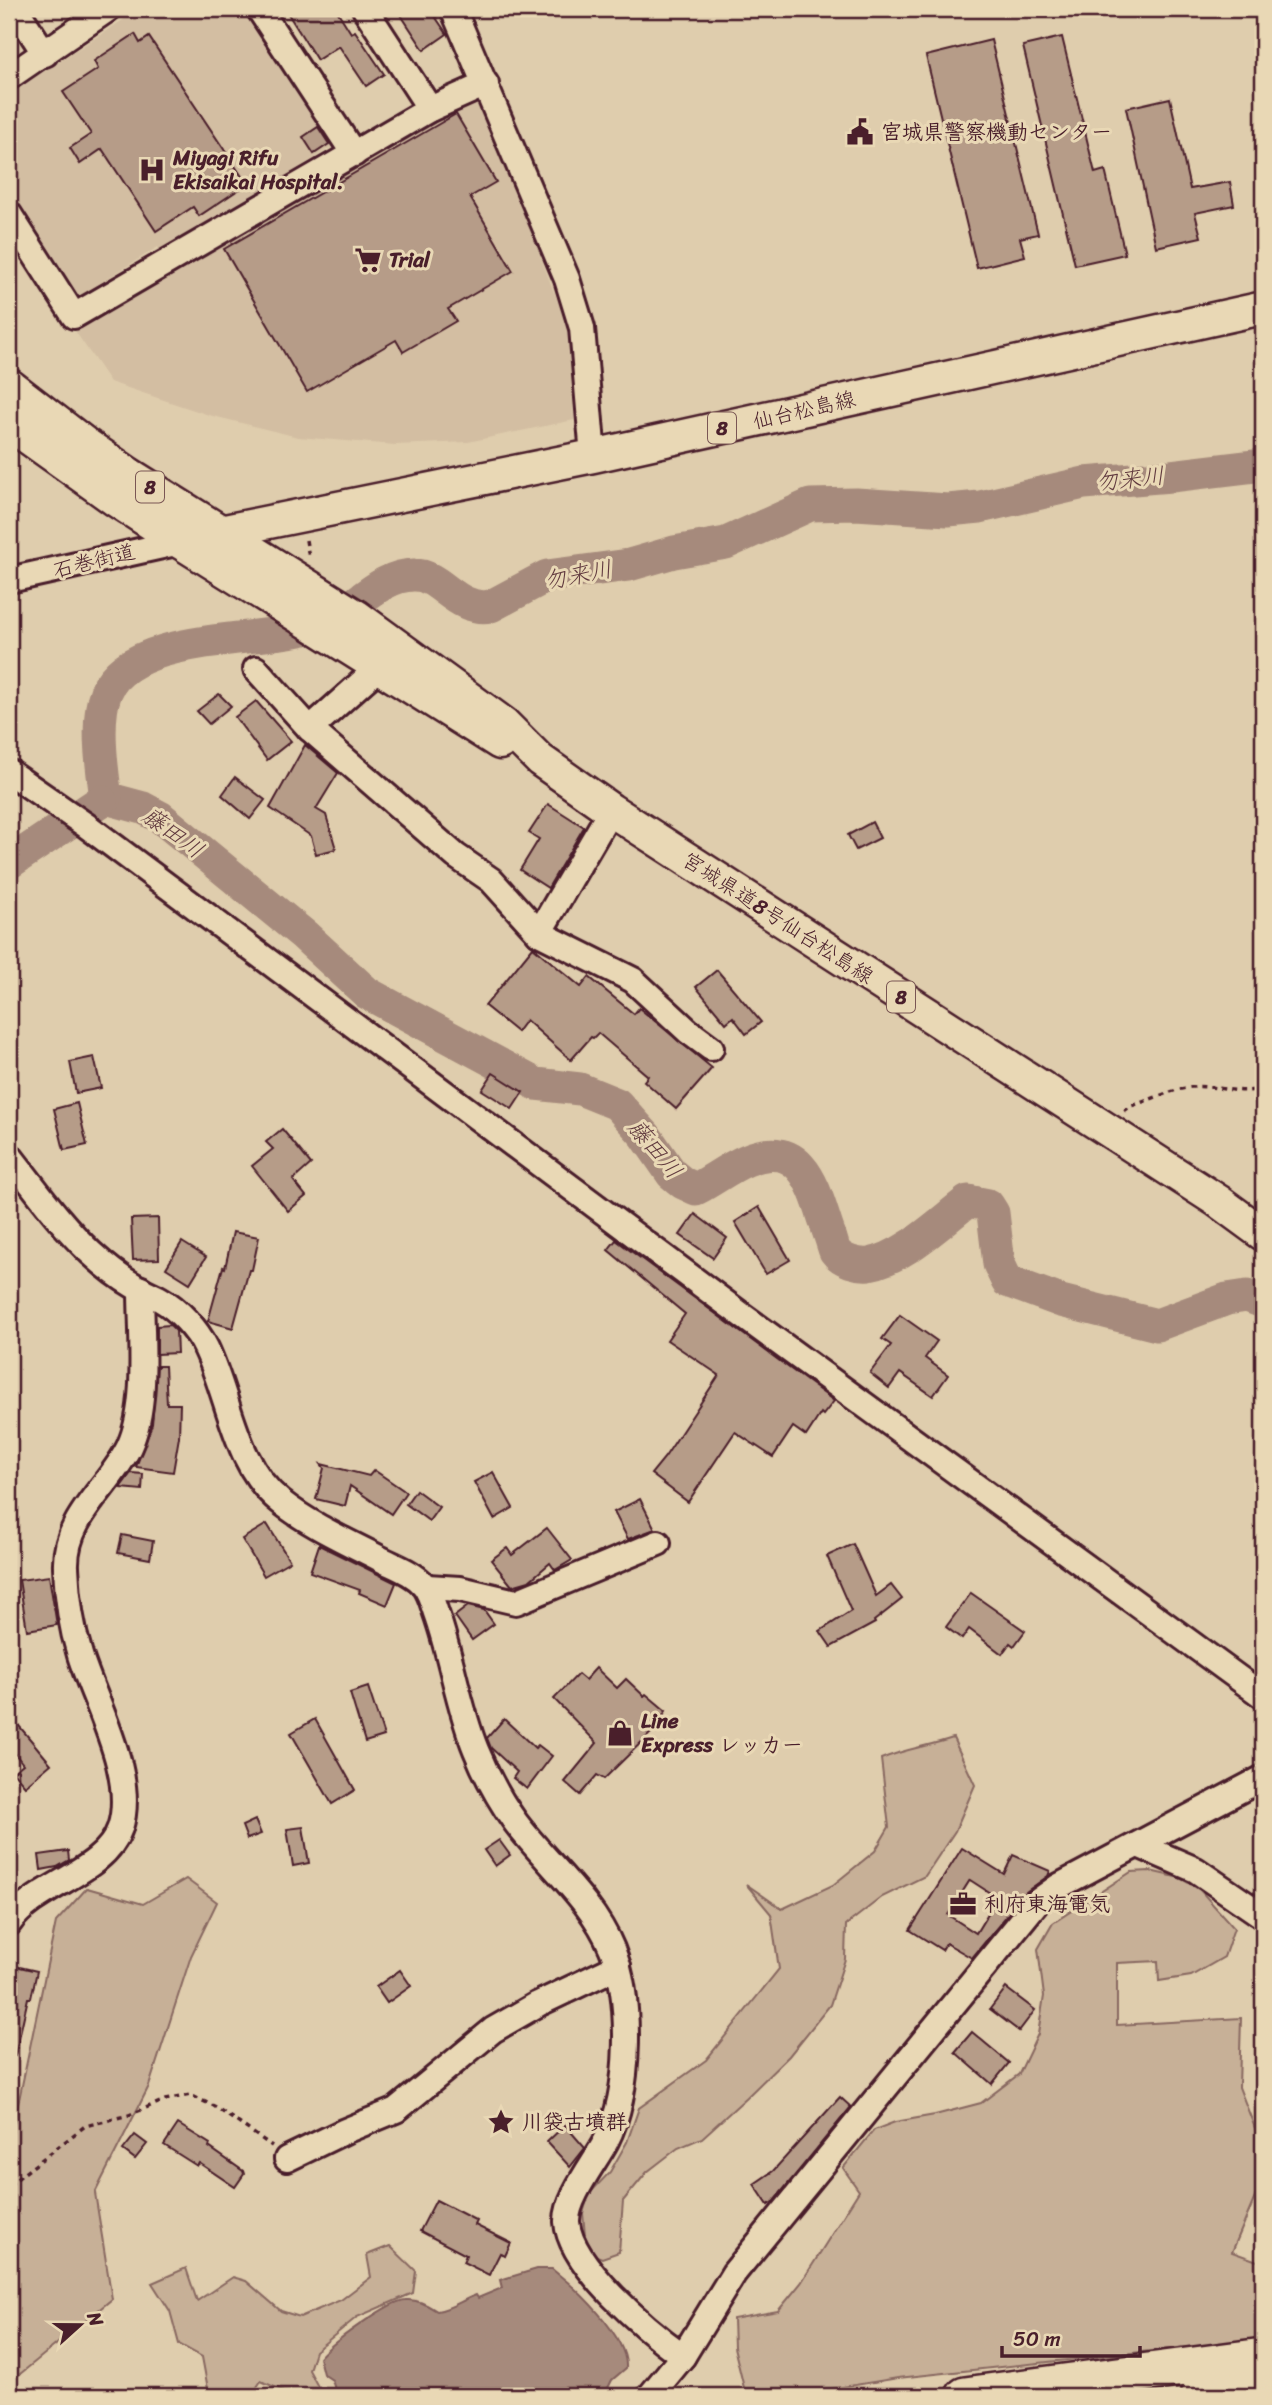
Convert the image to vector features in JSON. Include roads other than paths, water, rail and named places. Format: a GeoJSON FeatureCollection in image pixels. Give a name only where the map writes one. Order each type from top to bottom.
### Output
{"type":"FeatureCollection","features":[{"type":"Feature","properties":{"kind":"highway"},"geometry":{"type":"LineString","coordinates":[[965,2396],[1263,2357]]}},
{"type":"Feature","properties":{"kind":"highway"},"geometry":{"type":"LineString","coordinates":[[1200,2396],[1263,2389]]}},
{"type":"Feature","properties":{"kind":"main road","name":"仙台松島線"},"geometry":{"type":"LineString","coordinates":[[180,542],[219,531],[593,456],[1263,308]]}},
{"type":"Feature","properties":{"kind":"main road","name":"8"},"geometry":{"type":"LineString","coordinates":[[9,385],[84,443],[219,531]]}},
{"type":"Feature","properties":{"kind":"main road","name":"8"},"geometry":{"type":"LineString","coordinates":[[9,424],[180,542]]}},
{"type":"Feature","properties":{"kind":"main road","name":"宮城県道8号仙台松島線"},"geometry":{"type":"LineString","coordinates":[[219,531],[356,616],[504,724],[540,760],[611,810],[1218,1200],[1263,1234]]}},
{"type":"Feature","properties":{"kind":"main road","name":"宮城県道8号仙台松島線"},"geometry":{"type":"LineString","coordinates":[[180,542],[492,740],[540,760]]}},
{"type":"Feature","properties":{"kind":"street"},"geometry":{"type":"LineString","coordinates":[[16,9],[45,54]]}},
{"type":"Feature","properties":{"kind":"street"},"geometry":{"type":"LineString","coordinates":[[9,77],[108,9]]}},
{"type":"Feature","properties":{"kind":"street"},"geometry":{"type":"LineString","coordinates":[[259,9],[354,154]]}},
{"type":"Feature","properties":{"kind":"street"},"geometry":{"type":"LineString","coordinates":[[365,9],[430,109]]}},
{"type":"Feature","properties":{"kind":"street"},"geometry":{"type":"LineString","coordinates":[[460,12],[486,84],[567,279],[582,328],[593,456]]}},
{"type":"Feature","properties":{"kind":"street"},"geometry":{"type":"LineString","coordinates":[[9,214],[74,316],[430,109],[486,84]]}},
{"type":"Feature","properties":{"kind":"street","name":"石巻街道"},"geometry":{"type":"LineString","coordinates":[[9,580],[180,542]]}},
{"type":"Feature","properties":{"kind":"street"},"geometry":{"type":"LineString","coordinates":[[310,729],[378,668]]}},
{"type":"Feature","properties":{"kind":"street"},"geometry":{"type":"LineString","coordinates":[[256,669],[310,729],[446,847],[491,880],[539,933],[633,980],[688,1031],[711,1048]]}},
{"type":"Feature","properties":{"kind":"street"},"geometry":{"type":"LineString","coordinates":[[9,772],[88,826],[743,1316],[1263,1696]]}},
{"type":"Feature","properties":{"kind":"street"},"geometry":{"type":"LineString","coordinates":[[539,933],[611,810]]}},
{"type":"Feature","properties":{"kind":"street"},"geometry":{"type":"LineString","coordinates":[[9,1155],[61,1221],[93,1255],[141,1289],[164,1301],[193,1328],[205,1346],[248,1463],[278,1501],[328,1532],[410,1573],[427,1587],[442,1629],[475,1750],[491,1782],[517,1823],[597,1921],[618,1966],[625,2031],[624,2079],[615,2121],[568,2212],[570,2236],[586,2265],[657,2338],[683,2356]]}},
{"type":"Feature","properties":{"kind":"street"},"geometry":{"type":"LineString","coordinates":[[9,1923],[14,1915],[40,1895],[104,1853],[120,1829],[124,1798],[121,1773],[71,1623],[65,1562],[71,1534],[84,1510],[129,1447],[139,1409],[143,1361],[141,1289]]}},
{"type":"Feature","properties":{"kind":"street"},"geometry":{"type":"LineString","coordinates":[[427,1587],[460,1589],[516,1602],[658,1543]]}},
{"type":"Feature","properties":{"kind":"street"},"geometry":{"type":"LineString","coordinates":[[650,2396],[683,2356],[734,2273],[1038,1901],[1059,1886],[1263,1778]]}},
{"type":"Feature","properties":{"kind":"street"},"geometry":{"type":"LineString","coordinates":[[1138,1845],[1196,1870],[1263,1916]]}},
{"type":"Feature","properties":{"kind":"street"},"geometry":{"type":"LineString","coordinates":[[287,2159],[345,2130],[396,2110],[493,2030],[538,2004],[618,1966]]}},
{"type":"Feature","properties":{"kind":"waterway","name":"勿来川"},"geometry":{"type":"LineString","coordinates":[[106,798],[100,744],[101,716],[106,692],[120,673],[142,659],[169,649],[317,626],[329,621],[377,588],[402,576],[424,577],[468,604],[491,606],[547,576],[629,565],[674,552],[726,543],[810,505],[856,504],[948,510],[980,507],[1084,483],[1263,465]]}},
{"type":"Feature","properties":{"kind":"waterway","name":"藤田川"},"geometry":{"type":"LineString","coordinates":[[106,798],[143,808],[160,817],[304,935],[367,993],[536,1084],[580,1089],[617,1104],[645,1135],[672,1174],[683,1183],[696,1189],[747,1160],[767,1155],[783,1156],[796,1163],[813,1188],[835,1251],[846,1260],[869,1264],[895,1255],[968,1201],[988,1205],[993,1213],[999,1264],[1007,1281],[1061,1301],[1157,1325],[1227,1299],[1247,1296],[1263,1302]]}},
{"type":"Feature","properties":{"kind":"waterway","name":"勿来川"},"geometry":{"type":"LineString","coordinates":[[9,863],[101,801]]}},
{"type":"Feature","properties":{"kind":"place","name":"宮城県警察機動センター"},"geometry":{"type":"Point","coordinates":[860,132]}},
{"type":"Feature","properties":{"kind":"place","name":"Miyagi Rifu Ekisaikai Hospital."},"geometry":{"type":"Point","coordinates":[152,170]}},
{"type":"Feature","properties":{"kind":"place","name":"Trial"},"geometry":{"type":"Point","coordinates":[368,260]}},
{"type":"Feature","properties":{"kind":"place","name":"Line Express レッカー"},"geometry":{"type":"Point","coordinates":[620,1733]}},
{"type":"Feature","properties":{"kind":"place","name":"利府東海電気"},"geometry":{"type":"Point","coordinates":[963,1904]}},
{"type":"Feature","properties":{"kind":"place","name":"川袋古墳群"},"geometry":{"type":"Point","coordinates":[501,2122]}}]}
